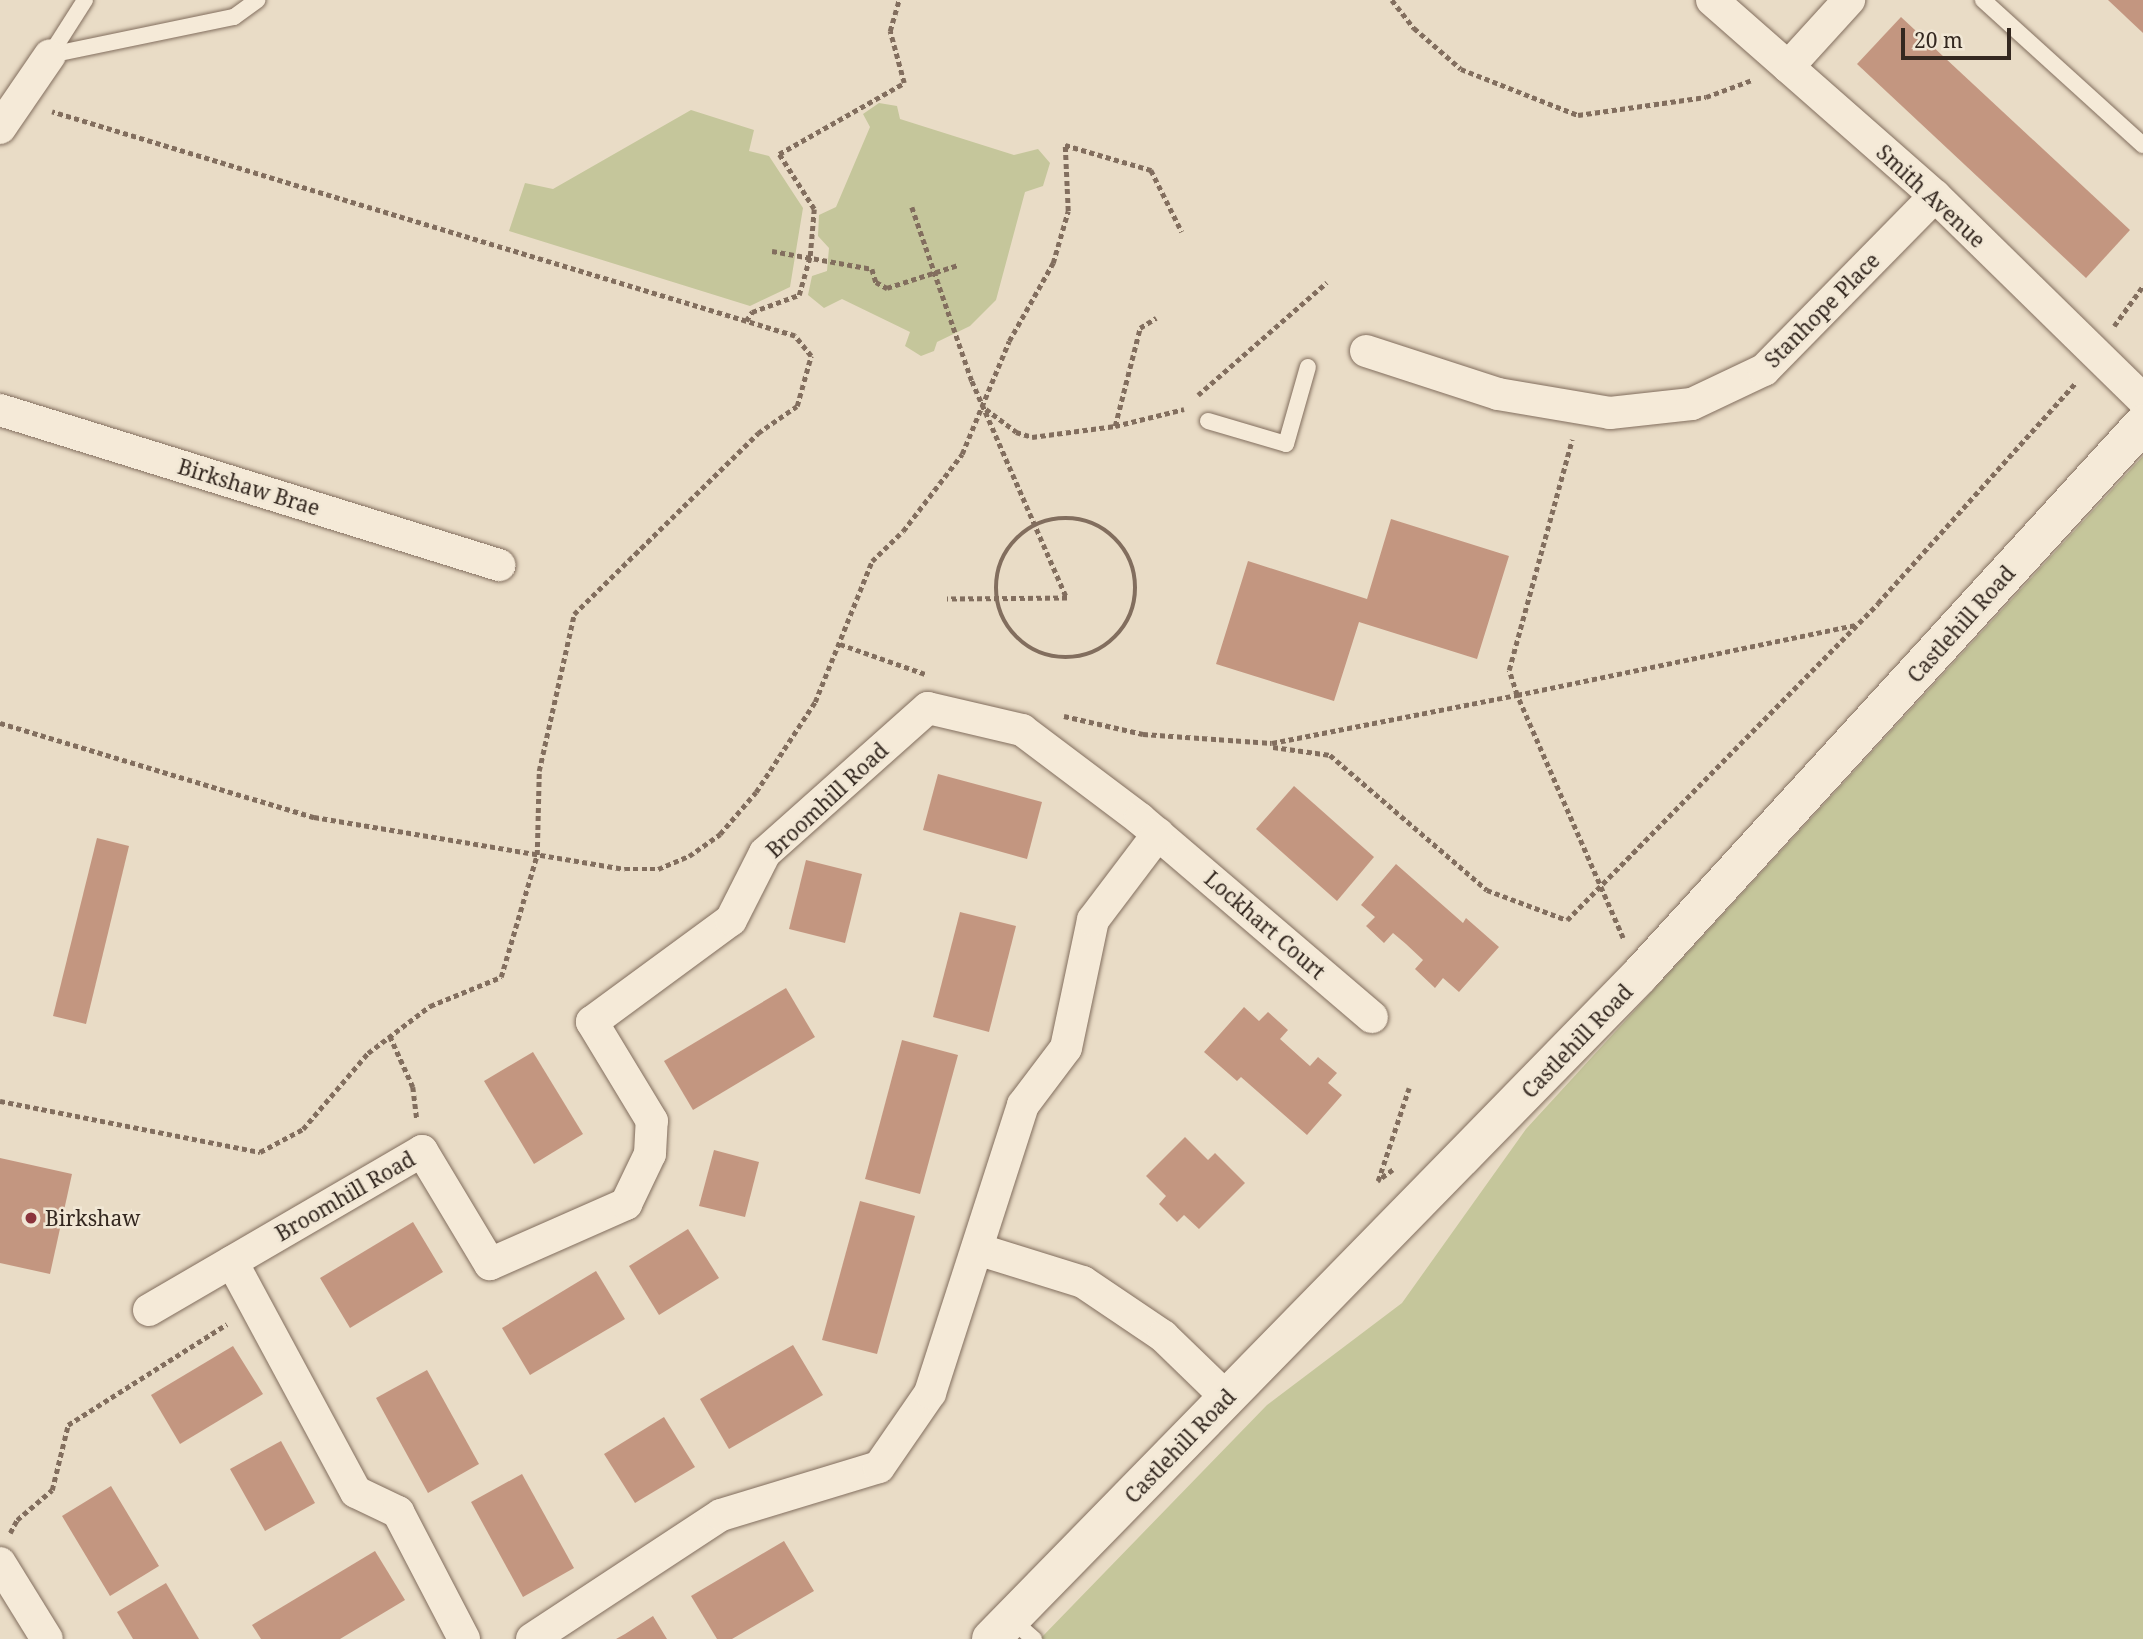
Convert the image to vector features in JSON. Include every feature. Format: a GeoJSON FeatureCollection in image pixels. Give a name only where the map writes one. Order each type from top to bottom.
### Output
{"type":"FeatureCollection","features":[{"type":"Feature","properties":{"kind":"main road","name":"Castlehill Road"},"geometry":{"type":"LineString","coordinates":[[1012,1633],[1227,1398],[1640,975],[2143,424]]}},
{"type":"Feature","properties":{"kind":"street","name":"Smith Avenue"},"geometry":{"type":"LineString","coordinates":[[1712,0],[1936,196],[2143,400]]}},
{"type":"Feature","properties":{"kind":"street"},"geometry":{"type":"LineString","coordinates":[[1788,67],[1849,0]]}},
{"type":"Feature","properties":{"kind":"street"},"geometry":{"type":"LineString","coordinates":[[0,128],[50,55]]}},
{"type":"Feature","properties":{"kind":"street","name":"Stanhope Place"},"geometry":{"type":"LineString","coordinates":[[1366,351],[1498,394],[1610,413],[1692,404],[1765,370],[1936,196]]}},
{"type":"Feature","properties":{"kind":"street","name":"Birkshaw Brae"},"geometry":{"type":"LineString","coordinates":[[0,410],[499,565]]}},
{"type":"Feature","properties":{"kind":"street","name":"Broomhill Road"},"geometry":{"type":"LineString","coordinates":[[149,1310],[422,1151],[490,1264],[625,1205],[650,1154],[652,1121],[592,1021],[731,920],[765,853],[928,708],[1022,730],[1158,834]]}},
{"type":"Feature","properties":{"kind":"street"},"geometry":{"type":"LineString","coordinates":[[532,1639],[721,1515],[879,1467],[930,1392],[1023,1105],[1066,1048],[1093,920],[1158,834]]}},
{"type":"Feature","properties":{"kind":"street","name":"Lockhart Court"},"geometry":{"type":"LineString","coordinates":[[1158,834],[1372,1017]]}},
{"type":"Feature","properties":{"kind":"street"},"geometry":{"type":"LineString","coordinates":[[977,1249],[1083,1282],[1163,1336],[1227,1398]]}},
{"type":"Feature","properties":{"kind":"street"},"geometry":{"type":"LineString","coordinates":[[232,1262],[356,1492],[398,1512],[464,1639]]}},
{"type":"Feature","properties":{"kind":"street"},"geometry":{"type":"LineString","coordinates":[[3,1552],[47,1639]]}},
{"type":"Feature","properties":{"kind":"lane"},"geometry":{"type":"LineString","coordinates":[[50,55],[85,0]]}},
{"type":"Feature","properties":{"kind":"lane"},"geometry":{"type":"LineString","coordinates":[[50,55],[234,16],[257,0]]}},
{"type":"Feature","properties":{"kind":"lane"},"geometry":{"type":"LineString","coordinates":[[1983,0],[2143,145]]}},
{"type":"Feature","properties":{"kind":"lane"},"geometry":{"type":"LineString","coordinates":[[1208,421],[1286,444],[1308,367]]}},
{"type":"Feature","properties":{"kind":"path"},"geometry":{"type":"LineString","coordinates":[[746,321],[752,312],[799,295],[810,256],[814,209],[779,154],[904,83],[890,31],[899,0]]}},
{"type":"Feature","properties":{"kind":"path"},"geometry":{"type":"LineString","coordinates":[[1392,0],[1414,28],[1461,69],[1578,116],[1706,97],[1788,67]]}},
{"type":"Feature","properties":{"kind":"path"},"geometry":{"type":"LineString","coordinates":[[0,1101],[260,1152],[303,1129],[368,1054],[430,1006],[500,977],[537,855],[539,771],[574,614],[758,433],[797,406],[807,382],[811,356],[795,336],[18,102]]}},
{"type":"Feature","properties":{"kind":"path"},"geometry":{"type":"LineString","coordinates":[[0,723],[314,817],[625,869],[658,869],[689,856],[720,834],[756,792],[815,702],[872,561],[903,531],[962,454],[985,408],[1009,341],[1053,263],[1068,211],[1065,145],[1151,170],[1182,232]]}},
{"type":"Feature","properties":{"kind":"path"},"geometry":{"type":"LineString","coordinates":[[912,207],[933,274],[985,408],[1068,598],[947,599]]}},
{"type":"Feature","properties":{"kind":"path"},"geometry":{"type":"LineString","coordinates":[[772,251],[872,269],[876,282],[887,288],[958,265]]}},
{"type":"Feature","properties":{"kind":"path"},"geometry":{"type":"LineString","coordinates":[[985,408],[1016,432],[1032,437],[1115,426],[1180,413],[1248,347],[1327,282]]}},
{"type":"Feature","properties":{"kind":"path"},"geometry":{"type":"LineString","coordinates":[[1273,747],[1330,755],[1487,890],[1567,919],[1856,625],[2098,358],[2123,308],[2143,286]]}},
{"type":"Feature","properties":{"kind":"path"},"geometry":{"type":"LineString","coordinates":[[1115,426],[1140,328],[1156,318]]}},
{"type":"Feature","properties":{"kind":"path"},"geometry":{"type":"LineString","coordinates":[[1581,408],[1509,670],[1517,695],[1640,975]]}},
{"type":"Feature","properties":{"kind":"path"},"geometry":{"type":"LineString","coordinates":[[1067,517],[1089,520],[1122,545],[1136,583],[1128,621],[1102,648],[1075,657],[1047,656],[1013,635],[996,599],[1001,560],[1011,543],[1035,524],[1067,517]]}},
{"type":"Feature","properties":{"kind":"path"},"geometry":{"type":"LineString","coordinates":[[1055,714],[1143,734],[1272,743],[1856,625]]}},
{"type":"Feature","properties":{"kind":"path"},"geometry":{"type":"LineString","coordinates":[[840,644],[928,675]]}},
{"type":"Feature","properties":{"kind":"path"},"geometry":{"type":"LineString","coordinates":[[390,1036],[413,1087],[422,1151]]}},
{"type":"Feature","properties":{"kind":"path"},"geometry":{"type":"LineString","coordinates":[[1399,1166],[1378,1181],[1409,1088]]}},
{"type":"Feature","properties":{"kind":"path"},"geometry":{"type":"LineString","coordinates":[[3,1552],[17,1520],[52,1490],[68,1425],[256,1306]]}},
{"type":"Feature","properties":{"kind":"green space"},"geometry":{"type":"Polygon","coordinates":[[[879,103],[897,106],[900,119],[1014,155],[1038,149],[1050,163],[1043,186],[1025,192],[996,300],[970,326],[937,342],[934,351],[921,356],[905,346],[910,332],[842,299],[824,308],[808,295],[812,276],[827,271],[829,248],[818,236],[819,215],[836,207],[870,127],[863,114],[879,103]]]}},
{"type":"Feature","properties":{"kind":"green space"},"geometry":{"type":"Polygon","coordinates":[[[691,110],[754,130],[749,151],[769,156],[803,208],[790,287],[750,306],[509,231],[525,183],[553,189],[691,110]]]}},
{"type":"Feature","properties":{"kind":"green space"},"geometry":{"type":"Polygon","coordinates":[[[2143,456],[2143,1639],[1040,1639],[1267,1405],[1402,1303],[1526,1129],[2143,456]]]}},
{"type":"Feature","properties":{"kind":"building"},"geometry":{"type":"Polygon","coordinates":[[[2108,0],[2143,0],[2143,33],[2108,0]]]}},
{"type":"Feature","properties":{"kind":"building"},"geometry":{"type":"Polygon","coordinates":[[[1901,17],[2130,230],[2086,278],[1857,64],[1901,17]]]}},
{"type":"Feature","properties":{"kind":"building"},"geometry":{"type":"Polygon","coordinates":[[[1391,519],[1509,556],[1477,659],[1359,622],[1334,701],[1216,664],[1248,561],[1367,599],[1391,519]]]}},
{"type":"Feature","properties":{"kind":"building"},"geometry":{"type":"Polygon","coordinates":[[[938,774],[1042,802],[1027,859],[923,830],[938,774]]]}},
{"type":"Feature","properties":{"kind":"building"},"geometry":{"type":"Polygon","coordinates":[[[1294,786],[1374,857],[1337,901],[1256,829],[1294,786]]]}},
{"type":"Feature","properties":{"kind":"building"},"geometry":{"type":"Polygon","coordinates":[[[97,838],[129,846],[86,1024],[53,1016],[97,838]]]}},
{"type":"Feature","properties":{"kind":"building"},"geometry":{"type":"Polygon","coordinates":[[[806,860],[862,874],[845,943],[789,929],[806,860]]]}},
{"type":"Feature","properties":{"kind":"building"},"geometry":{"type":"Polygon","coordinates":[[[1396,864],[1463,923],[1466,918],[1499,947],[1459,992],[1443,978],[1435,988],[1415,969],[1423,960],[1406,944],[1393,933],[1384,943],[1366,926],[1375,917],[1361,905],[1396,864]]]}},
{"type":"Feature","properties":{"kind":"building"},"geometry":{"type":"Polygon","coordinates":[[[960,912],[1016,926],[989,1032],[933,1017],[960,912]]]}},
{"type":"Feature","properties":{"kind":"building"},"geometry":{"type":"Polygon","coordinates":[[[786,988],[815,1037],[693,1110],[664,1061],[786,988]]]}},
{"type":"Feature","properties":{"kind":"building"},"geometry":{"type":"Polygon","coordinates":[[[1244,1007],[1259,1021],[1268,1012],[1288,1030],[1280,1039],[1310,1066],[1318,1057],[1337,1073],[1328,1083],[1342,1095],[1307,1135],[1241,1077],[1237,1081],[1204,1052],[1244,1007]]]}},
{"type":"Feature","properties":{"kind":"building"},"geometry":{"type":"Polygon","coordinates":[[[902,1040],[958,1055],[920,1194],[865,1179],[902,1040]]]}},
{"type":"Feature","properties":{"kind":"building"},"geometry":{"type":"Polygon","coordinates":[[[533,1052],[583,1134],[534,1164],[484,1081],[533,1052]]]}},
{"type":"Feature","properties":{"kind":"building"},"geometry":{"type":"Polygon","coordinates":[[[1185,1137],[1208,1160],[1215,1153],[1245,1183],[1199,1229],[1184,1215],[1177,1222],[1159,1204],[1166,1196],[1146,1176],[1185,1137]]]}},
{"type":"Feature","properties":{"kind":"building"},"geometry":{"type":"Polygon","coordinates":[[[714,1150],[759,1162],[745,1217],[699,1206],[714,1150]]]}},
{"type":"Feature","properties":{"kind":"building","name":"Birkshaw"},"geometry":{"type":"Polygon","coordinates":[[[0,1158],[72,1174],[50,1274],[0,1263],[0,1158]]]}},
{"type":"Feature","properties":{"kind":"building"},"geometry":{"type":"Polygon","coordinates":[[[860,1201],[915,1216],[877,1354],[822,1340],[860,1201]]]}},
{"type":"Feature","properties":{"kind":"building"},"geometry":{"type":"Polygon","coordinates":[[[413,1222],[443,1272],[350,1328],[320,1278],[413,1222]]]}},
{"type":"Feature","properties":{"kind":"building"},"geometry":{"type":"Polygon","coordinates":[[[688,1229],[719,1278],[659,1315],[629,1266],[688,1229]]]}},
{"type":"Feature","properties":{"kind":"building"},"geometry":{"type":"Polygon","coordinates":[[[596,1271],[625,1319],[530,1375],[502,1328],[596,1271]]]}},
{"type":"Feature","properties":{"kind":"building"},"geometry":{"type":"Polygon","coordinates":[[[793,1345],[823,1395],[729,1449],[700,1399],[793,1345]]]}},
{"type":"Feature","properties":{"kind":"building"},"geometry":{"type":"Polygon","coordinates":[[[233,1346],[263,1394],[180,1444],[151,1395],[233,1346]]]}},
{"type":"Feature","properties":{"kind":"building"},"geometry":{"type":"Polygon","coordinates":[[[427,1370],[479,1464],[428,1493],[376,1398],[427,1370]]]}},
{"type":"Feature","properties":{"kind":"building"},"geometry":{"type":"Polygon","coordinates":[[[664,1417],[695,1467],[635,1503],[604,1454],[664,1417]]]}},
{"type":"Feature","properties":{"kind":"building"},"geometry":{"type":"Polygon","coordinates":[[[281,1441],[315,1503],[265,1531],[230,1469],[281,1441]]]}},
{"type":"Feature","properties":{"kind":"building"},"geometry":{"type":"Polygon","coordinates":[[[522,1474],[574,1568],[523,1597],[471,1502],[522,1474]]]}},
{"type":"Feature","properties":{"kind":"building"},"geometry":{"type":"Polygon","coordinates":[[[111,1486],[159,1566],[110,1596],[62,1516],[111,1486]]]}},
{"type":"Feature","properties":{"kind":"building"},"geometry":{"type":"Polygon","coordinates":[[[784,1541],[814,1591],[732,1639],[717,1639],[691,1596],[784,1541]]]}},
{"type":"Feature","properties":{"kind":"building"},"geometry":{"type":"Polygon","coordinates":[[[375,1551],[405,1600],[340,1639],[261,1639],[252,1625],[375,1551]]]}},
{"type":"Feature","properties":{"kind":"building"},"geometry":{"type":"Polygon","coordinates":[[[166,1583],[199,1639],[133,1639],[117,1612],[166,1583]]]}},
{"type":"Feature","properties":{"kind":"building"},"geometry":{"type":"Polygon","coordinates":[[[653,1616],[667,1639],[616,1639],[625,1634],[653,1616]]]}},
{"type":"Feature","properties":{"kind":"place","name":"Birkshaw"},"geometry":{"type":"Point","coordinates":[31,1218]}}]}
